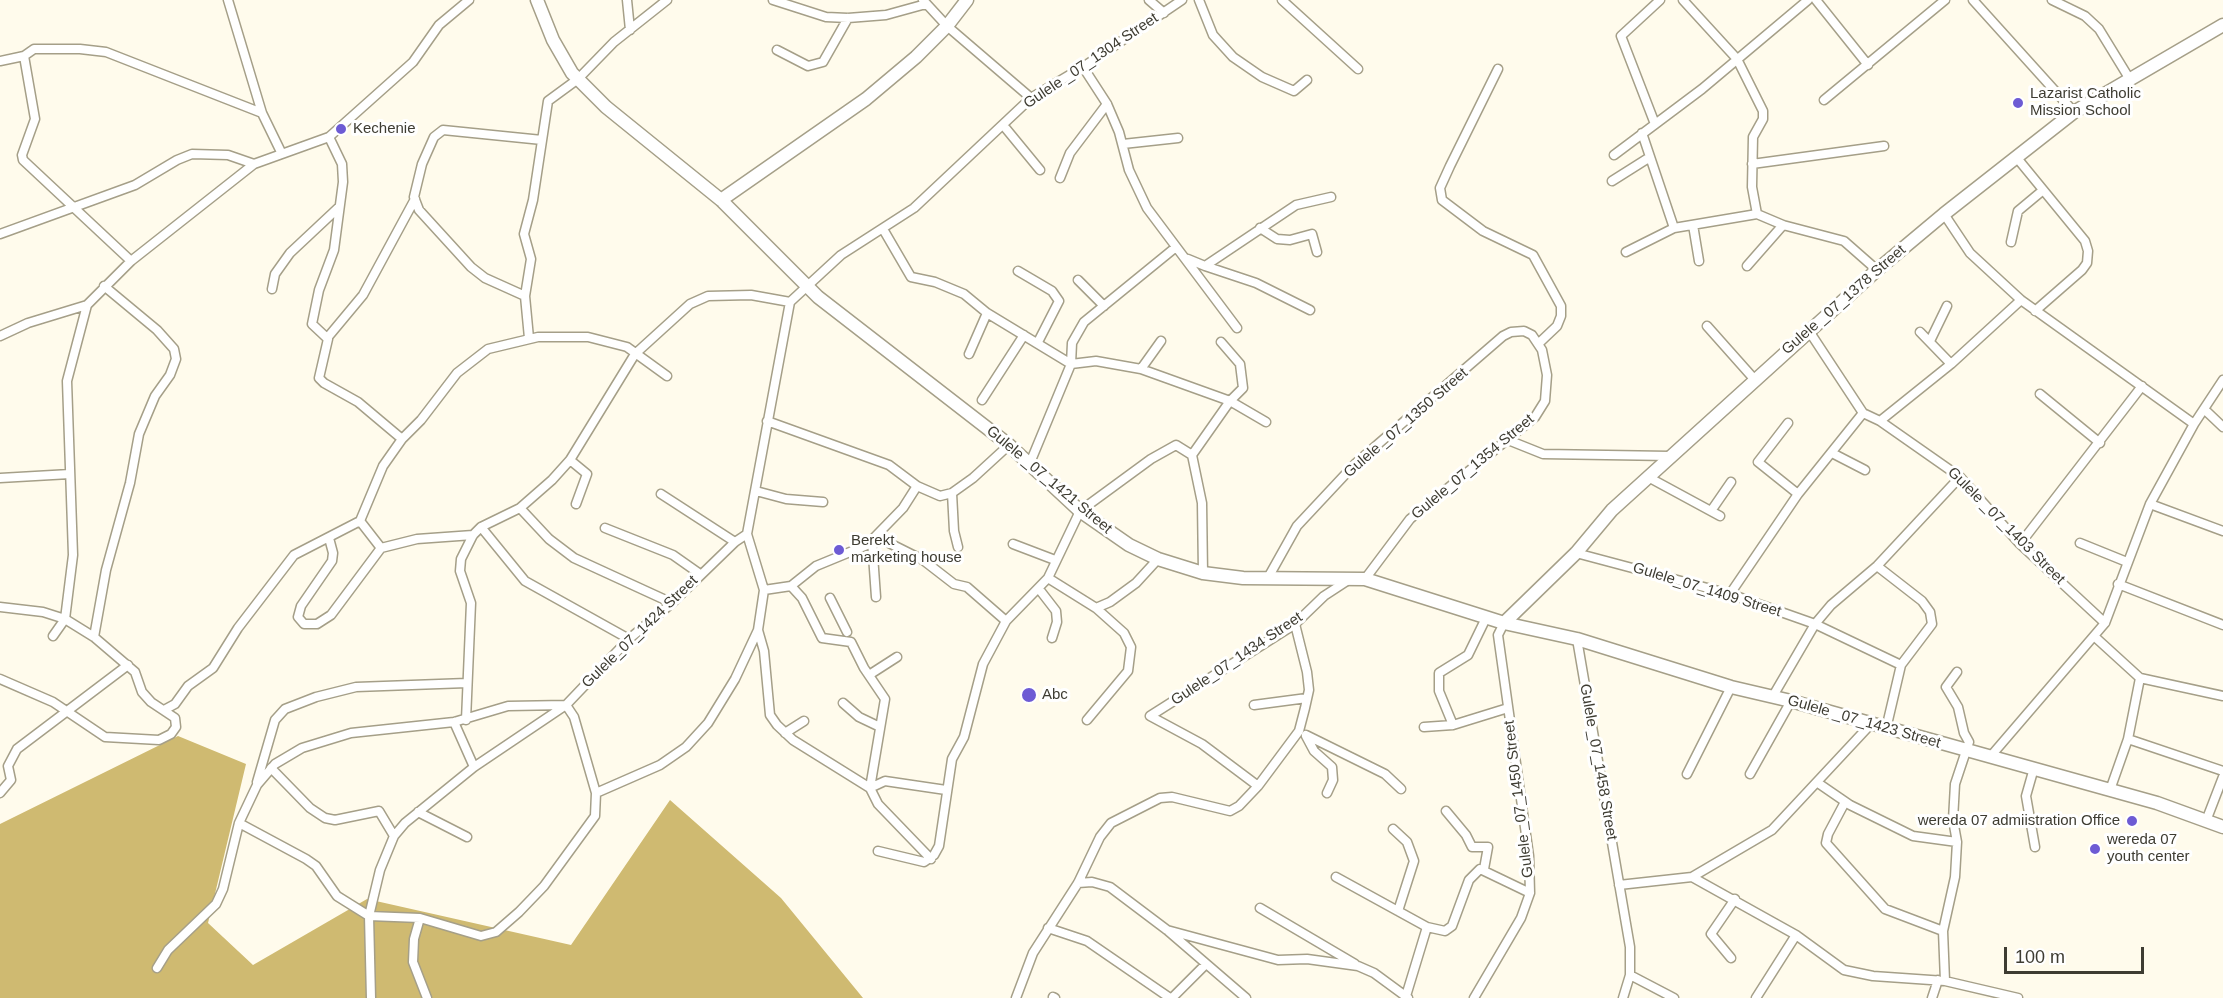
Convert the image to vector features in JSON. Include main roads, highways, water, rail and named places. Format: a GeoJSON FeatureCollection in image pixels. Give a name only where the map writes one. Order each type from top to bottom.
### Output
{"type":"FeatureCollection","features":[{"type":"Feature","properties":{"kind":"main road","name":"Gulele _07_1421 Street"},"geometry":{"type":"LineString","coordinates":[[537,0],[553,40],[578,79],[606,107],[721,200],[818,297],[1009,445],[1080,511],[1129,545],[1158,559],[1203,573],[1243,578],[1269,576],[1365,579],[1504,624]]}},
{"type":"Feature","properties":{"kind":"main road"},"geometry":{"type":"LineString","coordinates":[[721,200],[866,99],[916,57],[947,26],[967,0]]}},
{"type":"Feature","properties":{"kind":"main road","name":"Gulele _07_1378 Street"},"geometry":{"type":"LineString","coordinates":[[1504,624],[1576,553],[1612,510],[1877,270],[1944,214],[2074,112],[2223,25]]}},
{"type":"Feature","properties":{"kind":"main road","name":"Gulele _07_1423 Street"},"geometry":{"type":"LineString","coordinates":[[1504,624],[1577,639],[1731,687],[1773,696],[1870,725],[2034,768],[2157,803],[2223,827]]}},
{"type":"Feature","properties":{"kind":"place","name":"Lazarist Catholic Mission School"},"geometry":{"type":"Point","coordinates":[2018,103]}},
{"type":"Feature","properties":{"kind":"place","name":"Kechenie"},"geometry":{"type":"Point","coordinates":[341,129]}},
{"type":"Feature","properties":{"kind":"place","name":"Berekt marketing house"},"geometry":{"type":"Point","coordinates":[839,550]}},
{"type":"Feature","properties":{"kind":"place","name":"Abc"},"geometry":{"type":"Point","coordinates":[1029,695]}},
{"type":"Feature","properties":{"kind":"place","name":"wereda 07 admiistration Office"},"geometry":{"type":"Point","coordinates":[2132,821]}},
{"type":"Feature","properties":{"kind":"place","name":"wereda 07 youth center"},"geometry":{"type":"Point","coordinates":[2095,849]}}]}
